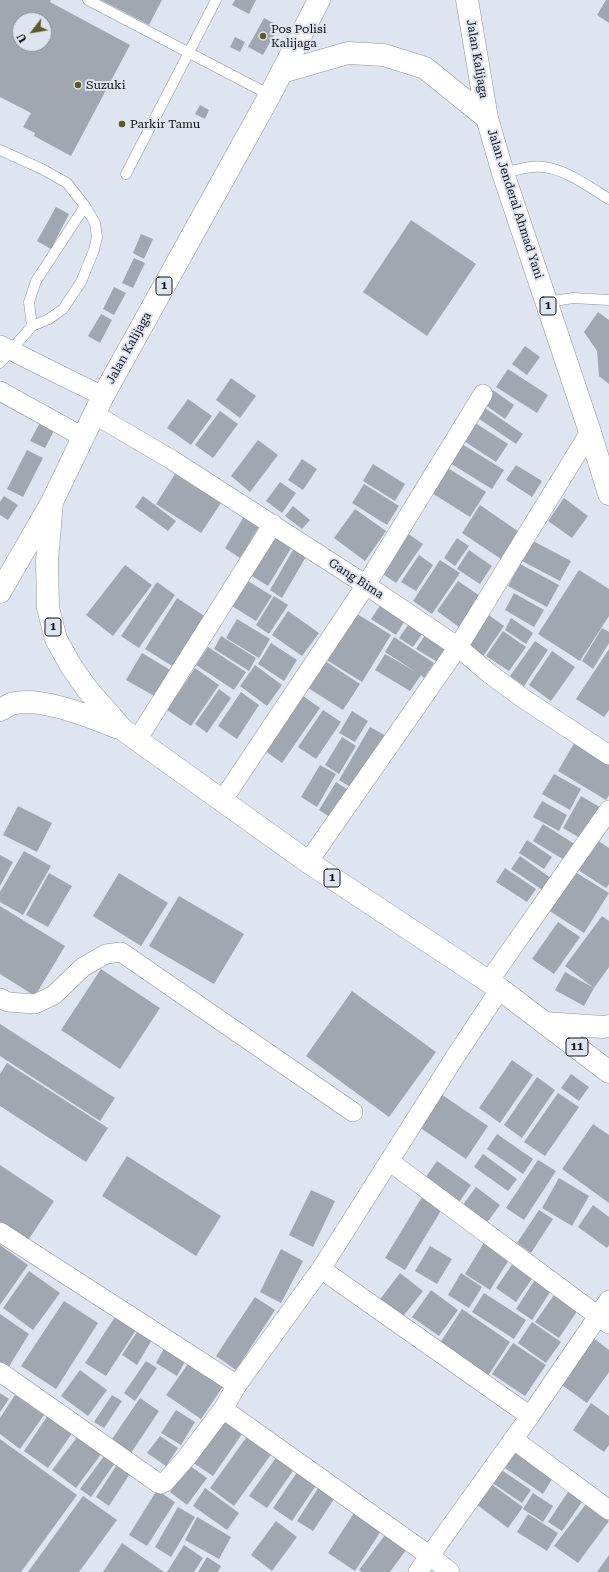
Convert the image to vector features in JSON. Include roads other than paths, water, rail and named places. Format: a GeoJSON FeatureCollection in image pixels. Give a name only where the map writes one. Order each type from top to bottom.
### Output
{"type":"FeatureCollection","features":[{"type":"Feature","properties":{"kind":"highway","name":"Jalan Kalijaga"},"geometry":{"type":"LineString","coordinates":[[0,592],[52,502],[98,405],[270,95],[319,0]]}},
{"type":"Feature","properties":{"kind":"highway","name":"Jalan Kalijaga"},"geometry":{"type":"LineString","coordinates":[[467,0],[487,118]]}},
{"type":"Feature","properties":{"kind":"highway"},"geometry":{"type":"LineString","coordinates":[[282,72],[348,53],[384,55],[426,68],[487,118]]}},
{"type":"Feature","properties":{"kind":"highway","name":"Jalan Jenderal Ahmad Yani"},"geometry":{"type":"LineString","coordinates":[[487,118],[503,173],[608,487]]}},
{"type":"Feature","properties":{"kind":"highway","name":"1"},"geometry":{"type":"LineString","coordinates":[[52,502],[47,560],[48,608],[56,639],[71,666],[87,689],[130,734],[308,862],[495,985],[545,1023]]}},
{"type":"Feature","properties":{"kind":"highway","name":"1"},"geometry":{"type":"LineString","coordinates":[[0,710],[12,704],[38,702],[79,713],[130,734]]}},
{"type":"Feature","properties":{"kind":"highway"},"geometry":{"type":"LineString","coordinates":[[545,1023],[603,1027],[609,1026]]}},
{"type":"Feature","properties":{"kind":"highway","name":"11"},"geometry":{"type":"LineString","coordinates":[[545,1023],[609,1072]]}},
{"type":"Feature","properties":{"kind":"street","name":"Gang Bima"},"geometry":{"type":"LineString","coordinates":[[3,352],[98,405],[172,460],[273,524],[458,647],[490,674],[524,699],[609,755]]}},
{"type":"Feature","properties":{"kind":"street"},"geometry":{"type":"LineString","coordinates":[[0,390],[83,437]]}},
{"type":"Feature","properties":{"kind":"street"},"geometry":{"type":"LineString","coordinates":[[222,801],[366,585],[484,394]]}},
{"type":"Feature","properties":{"kind":"street"},"geometry":{"type":"LineString","coordinates":[[308,862],[458,647],[590,432]]}},
{"type":"Feature","properties":{"kind":"street"},"geometry":{"type":"LineString","coordinates":[[130,734],[273,524]]}},
{"type":"Feature","properties":{"kind":"street"},"geometry":{"type":"LineString","coordinates":[[0,1372],[158,1483],[161,1484],[165,1482],[187,1457],[223,1409],[237,1385],[321,1270],[455,1057],[495,985],[609,810]]}},
{"type":"Feature","properties":{"kind":"street"},"geometry":{"type":"LineString","coordinates":[[0,998],[8,1002],[35,1004],[54,995],[83,967],[106,954],[121,952],[353,1112]]}},
{"type":"Feature","properties":{"kind":"street"},"geometry":{"type":"LineString","coordinates":[[389,1161],[603,1321]]}},
{"type":"Feature","properties":{"kind":"street"},"geometry":{"type":"LineString","coordinates":[[0,1232],[237,1385]]}},
{"type":"Feature","properties":{"kind":"street"},"geometry":{"type":"LineString","coordinates":[[321,1270],[530,1416]]}},
{"type":"Feature","properties":{"kind":"street"},"geometry":{"type":"LineString","coordinates":[[418,1572],[512,1439],[603,1321],[609,1300]]}},
{"type":"Feature","properties":{"kind":"street"},"geometry":{"type":"LineString","coordinates":[[223,1409],[430,1556],[450,1572]]}},
{"type":"Feature","properties":{"kind":"street"},"geometry":{"type":"LineString","coordinates":[[512,1439],[609,1510]]}},
{"type":"Feature","properties":{"kind":"lane"},"geometry":{"type":"LineString","coordinates":[[88,0],[270,95]]}},
{"type":"Feature","properties":{"kind":"lane"},"geometry":{"type":"LineString","coordinates":[[126,174],[216,0]]}},
{"type":"Feature","properties":{"kind":"lane"},"geometry":{"type":"LineString","coordinates":[[0,150],[42,169],[67,183],[85,206],[95,223],[97,237],[94,250],[81,282],[63,309],[49,319],[32,326],[3,352]]}},
{"type":"Feature","properties":{"kind":"lane"},"geometry":{"type":"LineString","coordinates":[[503,173],[528,168],[544,167],[565,173],[609,199]]}},
{"type":"Feature","properties":{"kind":"lane"},"geometry":{"type":"LineString","coordinates":[[32,326],[29,302],[36,281],[85,206]]}},
{"type":"Feature","properties":{"kind":"lane"},"geometry":{"type":"LineString","coordinates":[[547,302],[573,298],[609,300]]}},
{"type":"Feature","properties":{"kind":"place","name":"Pos Polisi Kalijaga"},"geometry":{"type":"Point","coordinates":[263,36]}},
{"type":"Feature","properties":{"kind":"place","name":"Suzuki"},"geometry":{"type":"Point","coordinates":[78,85]}},
{"type":"Feature","properties":{"kind":"place","name":"Parkir Tamu"},"geometry":{"type":"Point","coordinates":[122,124]}}]}
